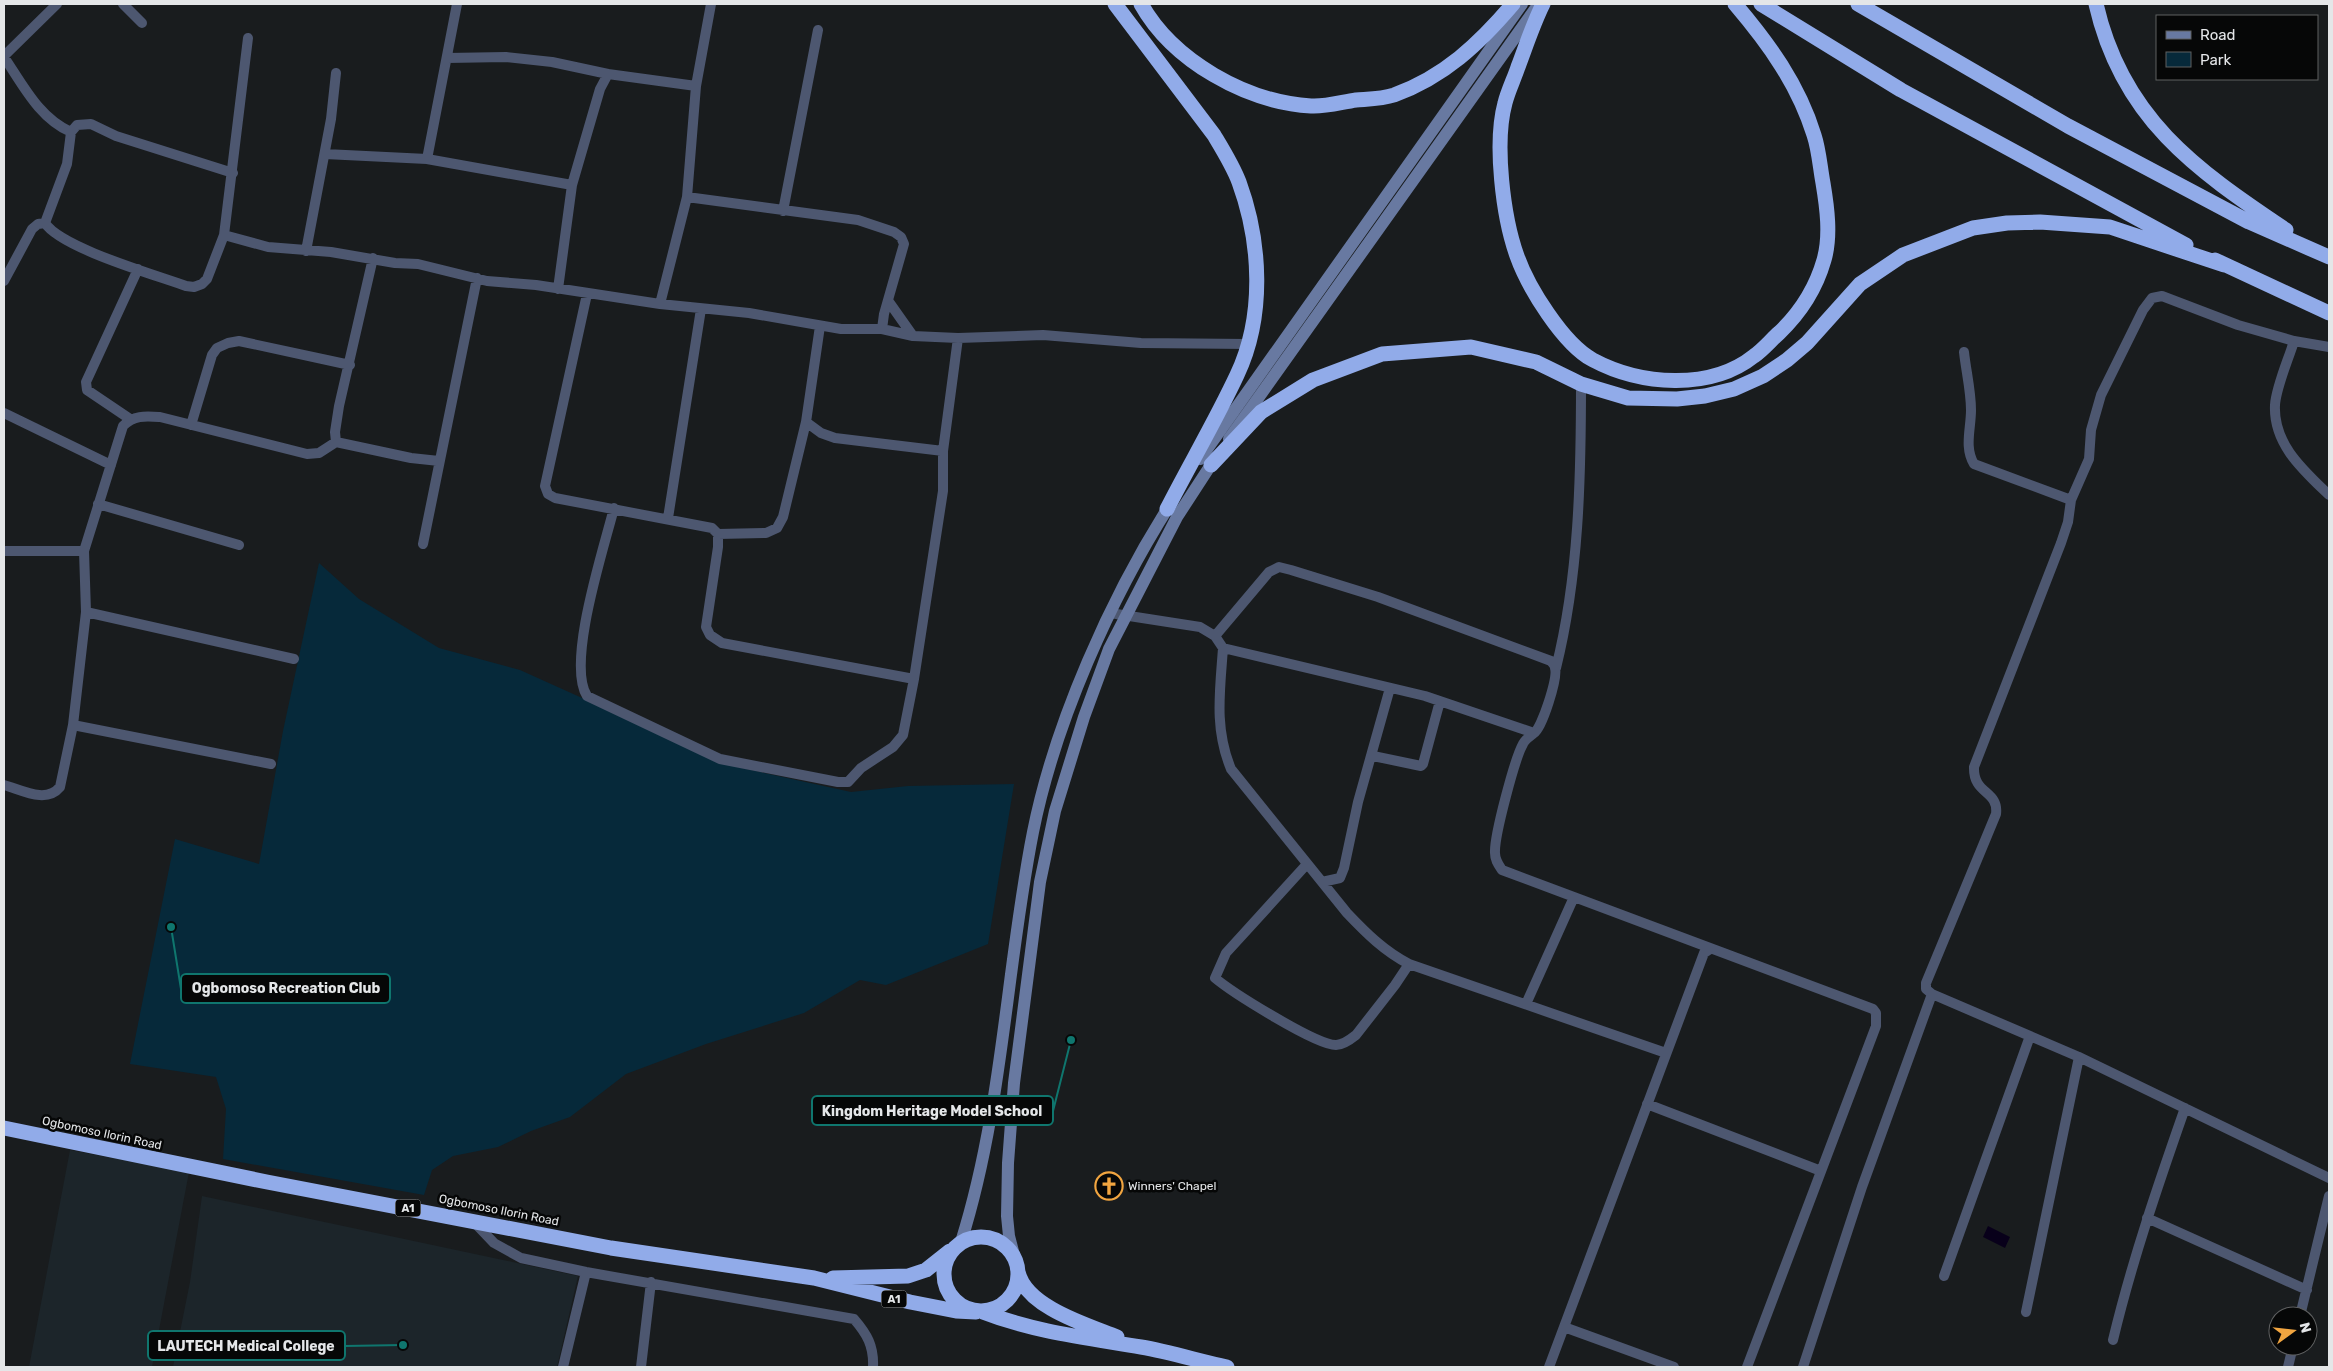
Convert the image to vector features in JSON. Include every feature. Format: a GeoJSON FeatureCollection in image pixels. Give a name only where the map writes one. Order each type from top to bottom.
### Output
{"type":"FeatureCollection","features":[{"type":"Feature","properties":{"kind":"highway"},"geometry":{"type":"LineString","coordinates":[[1116,4],[1214,135],[1239,182],[1252,229],[1257,271],[1255,316],[1238,374],[1167,510]]}},
{"type":"Feature","properties":{"kind":"highway"},"geometry":{"type":"LineString","coordinates":[[1141,4],[1147,15],[1171,41],[1199,65],[1228,82],[1262,96],[1284,102],[1313,106],[1392,96],[1421,83],[1474,47],[1513,4]]}},
{"type":"Feature","properties":{"kind":"highway"},"geometry":{"type":"LineString","coordinates":[[1543,4],[1504,104],[1501,173],[1509,234],[1528,284],[1556,324],[1590,359],[1616,370],[1641,377],[1671,380],[1698,378],[1726,371],[1753,357],[1797,315],[1812,289],[1824,259],[1828,225],[1825,194],[1815,138],[1790,77],[1761,35],[1735,4]]}},
{"type":"Feature","properties":{"kind":"highway"},"geometry":{"type":"LineString","coordinates":[[1761,4],[1910,94],[2224,265],[2329,313]]}},
{"type":"Feature","properties":{"kind":"highway"},"geometry":{"type":"LineString","coordinates":[[1858,4],[1934,50],[2077,131],[2249,222],[2325,255]]}},
{"type":"Feature","properties":{"kind":"highway"},"geometry":{"type":"LineString","coordinates":[[2096,4],[2107,41],[2122,75],[2142,109],[2168,141],[2226,190],[2325,255]]}},
{"type":"Feature","properties":{"kind":"highway"},"geometry":{"type":"LineString","coordinates":[[1211,465],[1261,412],[1313,380],[1382,354],[1471,347],[1536,362],[1581,384],[1628,398],[1650,400],[1705,396],[1734,389],[1763,376],[1787,360],[1807,343],[1860,284],[1903,255],[1973,228],[2007,223],[2040,222],[2110,227],[2224,265]]}},
{"type":"Feature","properties":{"kind":"highway","name":"Ogbomoso Ilorin Road"},"geometry":{"type":"LineString","coordinates":[[4,1128],[267,1182],[471,1219],[611,1248],[814,1278]]}},
{"type":"Feature","properties":{"kind":"highway"},"geometry":{"type":"LineString","coordinates":[[979,1237],[998,1240],[1008,1248],[1016,1263],[1018,1278],[1010,1298],[1003,1305],[980,1312],[963,1308],[953,1300],[946,1288],[943,1275],[945,1262],[956,1246],[979,1237]]}},
{"type":"Feature","properties":{"kind":"highway","name":"A1"},"geometry":{"type":"LineString","coordinates":[[814,1278],[908,1276],[926,1270],[956,1246]]}},
{"type":"Feature","properties":{"kind":"highway","name":"A1"},"geometry":{"type":"LineString","coordinates":[[1016,1263],[1023,1284],[1047,1305],[1067,1317],[1144,1347]]}},
{"type":"Feature","properties":{"kind":"highway","name":"A1"},"geometry":{"type":"LineString","coordinates":[[814,1278],[910,1302],[956,1311],[980,1312],[1048,1331],[1144,1347],[1227,1367]]}},
{"type":"Feature","properties":{"kind":"street"},"geometry":{"type":"LineString","coordinates":[[57,4],[4,56],[38,106],[58,126],[71,132]]}},
{"type":"Feature","properties":{"kind":"street"},"geometry":{"type":"LineString","coordinates":[[123,4],[142,23]]}},
{"type":"Feature","properties":{"kind":"street"},"geometry":{"type":"LineString","coordinates":[[427,159],[457,4]]}},
{"type":"Feature","properties":{"kind":"street"},"geometry":{"type":"LineString","coordinates":[[660,304],[687,196],[696,86],[711,4]]}},
{"type":"Feature","properties":{"kind":"street"},"geometry":{"type":"LineString","coordinates":[[956,1246],[985,1154],[1019,921],[1039,807],[1063,726],[1096,643],[1130,573],[1167,510],[1201,458],[1522,4]]}},
{"type":"Feature","properties":{"kind":"street"},"geometry":{"type":"LineString","coordinates":[[1016,1263],[1009,1236],[1007,1216],[1008,1163],[1014,1083],[1040,882],[1055,812],[1084,717],[1109,649],[1177,517],[1211,465],[1539,4]]}},
{"type":"Feature","properties":{"kind":"street"},"geometry":{"type":"LineString","coordinates":[[783,211],[818,30]]}},
{"type":"Feature","properties":{"kind":"street"},"geometry":{"type":"LineString","coordinates":[[45,223],[50,231],[76,245],[186,286],[194,287],[202,284],[207,279],[224,235],[248,38]]}},
{"type":"Feature","properties":{"kind":"street"},"geometry":{"type":"LineString","coordinates":[[447,58],[506,57],[552,62],[608,74],[696,86]]}},
{"type":"Feature","properties":{"kind":"street"},"geometry":{"type":"LineString","coordinates":[[306,251],[325,154],[336,73]]}},
{"type":"Feature","properties":{"kind":"street"},"geometry":{"type":"LineString","coordinates":[[558,289],[572,185],[600,89],[608,74]]}},
{"type":"Feature","properties":{"kind":"street"},"geometry":{"type":"LineString","coordinates":[[45,223],[66,164],[71,132],[77,125],[91,124],[116,136],[233,173]]}},
{"type":"Feature","properties":{"kind":"street"},"geometry":{"type":"LineString","coordinates":[[325,154],[427,159],[572,185]]}},
{"type":"Feature","properties":{"kind":"street"},"geometry":{"type":"LineString","coordinates":[[687,196],[783,211],[858,220],[881,226],[901,237],[904,244],[882,329]]}},
{"type":"Feature","properties":{"kind":"street"},"geometry":{"type":"LineString","coordinates":[[4,281],[32,229],[38,224],[45,223]]}},
{"type":"Feature","properties":{"kind":"street"},"geometry":{"type":"LineString","coordinates":[[224,235],[268,247],[331,252],[395,263],[418,264],[487,282],[558,289],[660,304],[749,314],[841,329],[882,329],[913,336],[958,338],[1043,335],[1141,343],[1248,344]]}},
{"type":"Feature","properties":{"kind":"street"},"geometry":{"type":"LineString","coordinates":[[336,442],[335,432],[339,406],[374,258]]}},
{"type":"Feature","properties":{"kind":"street"},"geometry":{"type":"LineString","coordinates":[[130,419],[87,390],[86,382],[138,269]]}},
{"type":"Feature","properties":{"kind":"street"},"geometry":{"type":"LineString","coordinates":[[423,544],[477,278]]}},
{"type":"Feature","properties":{"kind":"street"},"geometry":{"type":"LineString","coordinates":[[587,294],[545,486],[548,494],[555,498],[668,518],[712,528],[718,534],[718,547],[706,627],[710,634],[722,643],[914,679]]}},
{"type":"Feature","properties":{"kind":"street"},"geometry":{"type":"LineString","coordinates":[[2329,347],[2294,341],[2238,325],[2162,296],[2152,298],[2130,335],[2101,395],[2091,430],[2089,458],[2071,500],[2068,522],[2051,571],[1974,767],[1973,778],[1977,785],[1993,798],[1997,806],[1996,814],[1926,983],[1926,989],[1932,994],[2079,1057],[2329,1178]]}},
{"type":"Feature","properties":{"kind":"street"},"geometry":{"type":"LineString","coordinates":[[889,302],[913,336]]}},
{"type":"Feature","properties":{"kind":"street"},"geometry":{"type":"LineString","coordinates":[[668,518],[701,309]]}},
{"type":"Feature","properties":{"kind":"street"},"geometry":{"type":"LineString","coordinates":[[718,534],[766,533],[777,528],[784,517],[806,422],[820,326]]}},
{"type":"Feature","properties":{"kind":"street"},"geometry":{"type":"LineString","coordinates":[[614,508],[584,630],[580,680],[587,696],[595,702],[720,759],[838,782],[848,782],[861,768],[893,747],[903,735],[914,679],[943,491],[943,451],[958,338]]}},
{"type":"Feature","properties":{"kind":"street"},"geometry":{"type":"LineString","coordinates":[[2294,341],[2275,403],[2278,434],[2298,464],[2329,494]]}},
{"type":"Feature","properties":{"kind":"street"},"geometry":{"type":"LineString","coordinates":[[191,425],[212,355],[217,348],[228,343],[250,342],[350,365]]}},
{"type":"Feature","properties":{"kind":"street"},"geometry":{"type":"LineString","coordinates":[[1964,352],[1971,410],[1969,456],[1974,464],[2071,500]]}},
{"type":"Feature","properties":{"kind":"street"},"geometry":{"type":"LineString","coordinates":[[1581,384],[1572,576],[1565,631],[1542,724],[1524,742],[1518,754],[1496,841],[1496,861],[1502,870],[1873,1009],[1876,1014],[1876,1026],[1747,1367]]}},
{"type":"Feature","properties":{"kind":"street"},"geometry":{"type":"LineString","coordinates":[[4,413],[111,465]]}},
{"type":"Feature","properties":{"kind":"street"},"geometry":{"type":"LineString","coordinates":[[4,785],[44,796],[54,794],[60,787],[73,725],[86,612],[84,551],[123,426],[130,419],[140,416],[160,417],[307,454],[319,453],[336,442],[411,458],[439,461]]}},
{"type":"Feature","properties":{"kind":"street"},"geometry":{"type":"LineString","coordinates":[[806,422],[821,433],[835,438],[943,451]]}},
{"type":"Feature","properties":{"kind":"street"},"geometry":{"type":"LineString","coordinates":[[98,504],[239,545]]}},
{"type":"Feature","properties":{"kind":"street"},"geometry":{"type":"LineString","coordinates":[[4,551],[84,551]]}},
{"type":"Feature","properties":{"kind":"street"},"geometry":{"type":"LineString","coordinates":[[1215,636],[1269,572],[1279,567],[1378,597],[1551,661],[1556,668]]}},
{"type":"Feature","properties":{"kind":"street"},"geometry":{"type":"LineString","coordinates":[[86,612],[294,659]]}},
{"type":"Feature","properties":{"kind":"street"},"geometry":{"type":"LineString","coordinates":[[1110,613],[1200,627],[1215,636],[1223,648],[1218,725],[1223,751],[1231,769],[1244,788],[1347,913],[1368,935],[1394,956],[1408,964],[1666,1053]]}},
{"type":"Feature","properties":{"kind":"street"},"geometry":{"type":"LineString","coordinates":[[1223,648],[1440,701],[1534,733]]}},
{"type":"Feature","properties":{"kind":"street"},"geometry":{"type":"LineString","coordinates":[[1322,882],[1340,878],[1358,802],[1373,756],[1390,688]]}},
{"type":"Feature","properties":{"kind":"street"},"geometry":{"type":"LineString","coordinates":[[1373,756],[1421,766],[1440,701]]}},
{"type":"Feature","properties":{"kind":"street"},"geometry":{"type":"LineString","coordinates":[[73,725],[271,764]]}},
{"type":"Feature","properties":{"kind":"street"},"geometry":{"type":"LineString","coordinates":[[1039,807],[1055,812]]}},
{"type":"Feature","properties":{"kind":"street"},"geometry":{"type":"LineString","coordinates":[[1308,864],[1226,953],[1215,978],[1228,988],[1306,1034],[1337,1045],[1349,1041],[1356,1035],[1395,985],[1408,964]]}},
{"type":"Feature","properties":{"kind":"street"},"geometry":{"type":"LineString","coordinates":[[1526,1004],[1574,897]]}},
{"type":"Feature","properties":{"kind":"street"},"geometry":{"type":"LineString","coordinates":[[1019,921],[1036,924]]}},
{"type":"Feature","properties":{"kind":"street"},"geometry":{"type":"LineString","coordinates":[[1549,1367],[1704,952],[1710,949]]}},
{"type":"Feature","properties":{"kind":"street"},"geometry":{"type":"LineString","coordinates":[[1803,1367],[1860,1194],[1932,994]]}},
{"type":"Feature","properties":{"kind":"street"},"geometry":{"type":"LineString","coordinates":[[1944,1276],[2030,1036]]}},
{"type":"Feature","properties":{"kind":"street"},"geometry":{"type":"LineString","coordinates":[[2026,1312],[2079,1057]]}},
{"type":"Feature","properties":{"kind":"street"},"geometry":{"type":"LineString","coordinates":[[1647,1104],[1821,1171]]}},
{"type":"Feature","properties":{"kind":"street"},"geometry":{"type":"LineString","coordinates":[[2113,1340],[2127,1284],[2147,1218],[2185,1108]]}},
{"type":"Feature","properties":{"kind":"street"},"geometry":{"type":"LineString","coordinates":[[2303,1306],[2329,1196]]}},
{"type":"Feature","properties":{"kind":"street"},"geometry":{"type":"LineString","coordinates":[[2147,1218],[2307,1290]]}},
{"type":"Feature","properties":{"kind":"street"},"geometry":{"type":"LineString","coordinates":[[471,1219],[494,1243],[521,1258],[586,1272],[854,1319],[872,1343],[873,1367]]}},
{"type":"Feature","properties":{"kind":"street"},"geometry":{"type":"LineString","coordinates":[[563,1367],[586,1272]]}},
{"type":"Feature","properties":{"kind":"street"},"geometry":{"type":"LineString","coordinates":[[641,1367],[651,1282]]}},
{"type":"Feature","properties":{"kind":"street"},"geometry":{"type":"LineString","coordinates":[[1564,1327],[1674,1367]]}},
{"type":"Feature","properties":{"kind":"shaded area"},"geometry":{"type":"Polygon","coordinates":[[[70,1150],[189,1172],[152,1367],[29,1367],[70,1150]]]}},
{"type":"Feature","properties":{"kind":"shaded area"},"geometry":{"type":"Polygon","coordinates":[[[202,1196],[578,1276],[557,1367],[173,1367],[190,1282],[202,1196]]]}},
{"type":"Feature","properties":{"kind":"shaded area"},"geometry":{"type":"Polygon","coordinates":[[[1988,1226],[2010,1237],[2005,1248],[1983,1237],[1988,1226]]]}},
{"type":"Feature","properties":{"kind":"green space"},"geometry":{"type":"Polygon","coordinates":[[[319,563],[359,599],[439,648],[520,670],[733,766],[851,792],[908,786],[1014,784],[988,944],[886,985],[860,980],[804,1013],[706,1044],[626,1074],[570,1117],[531,1131],[498,1147],[453,1156],[432,1170],[424,1195],[223,1159],[226,1109],[216,1077],[130,1064],[175,839],[259,864],[283,731],[319,563]]]}},
{"type":"Feature","properties":{"kind":"place","name":"Ogbomoso Recreation Club"},"geometry":{"type":"Point","coordinates":[171,927]}},
{"type":"Feature","properties":{"kind":"place","name":"Kingdom Heritage Model School"},"geometry":{"type":"Point","coordinates":[1071,1040]}},
{"type":"Feature","properties":{"kind":"place","name":"Winners' Chapel"},"geometry":{"type":"Point","coordinates":[1109,1186]}},
{"type":"Feature","properties":{"kind":"place","name":"LAUTECH Medical College"},"geometry":{"type":"Point","coordinates":[403,1345]}}]}
